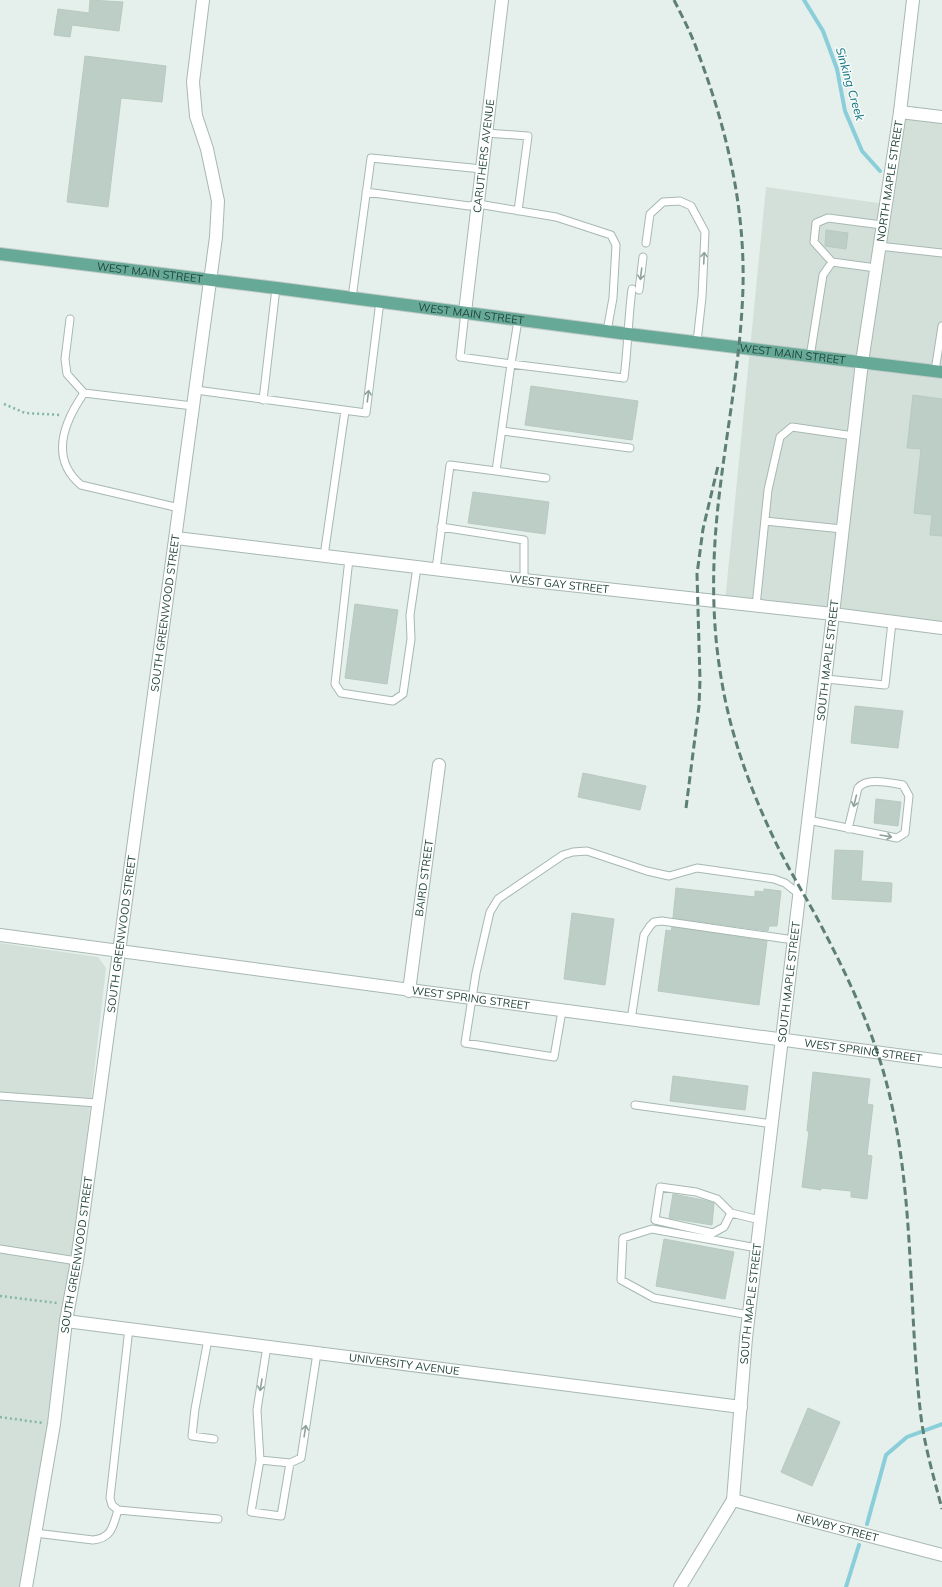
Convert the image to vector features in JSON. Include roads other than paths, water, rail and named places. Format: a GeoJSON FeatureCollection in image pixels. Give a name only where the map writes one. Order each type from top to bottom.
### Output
{"type":"FeatureCollection","features":[{"type":"Feature","properties":{"kind":"main road","name":"WEST MAIN STREET"},"geometry":{"type":"LineString","coordinates":[[0,254],[380,301],[810,357],[939,372]]}},
{"type":"Feature","properties":{"kind":"street","name":"SOUTH GREENWOOD STREET"},"geometry":{"type":"LineString","coordinates":[[26,1587],[54,1424],[66,1321],[77,1261],[97,1103],[176,538],[216,237],[218,200],[207,149],[196,116],[193,96],[193,82],[203,0]]}},
{"type":"Feature","properties":{"kind":"street","name":"CARUTHERS AVENUE"},"geometry":{"type":"LineString","coordinates":[[465,312],[502,0]]}},
{"type":"Feature","properties":{"kind":"street","name":"NORTH MAPLE STREET"},"geometry":{"type":"LineString","coordinates":[[862,362],[900,112],[913,0]]}},
{"type":"Feature","properties":{"kind":"street"},"geometry":{"type":"LineString","coordinates":[[900,112],[942,118]]}},
{"type":"Feature","properties":{"kind":"street","name":"SOUTH MAPLE STREET"},"geometry":{"type":"LineString","coordinates":[[680,1587],[734,1500],[749,1315],[834,614],[842,530],[862,362]]}},
{"type":"Feature","properties":{"kind":"street","name":"WEST GAY STREET"},"geometry":{"type":"LineString","coordinates":[[176,538],[524,580],[834,614],[942,628]]}},
{"type":"Feature","properties":{"kind":"street","name":"BAIRD STREET"},"geometry":{"type":"LineString","coordinates":[[409,991],[439,765]]}},
{"type":"Feature","properties":{"kind":"street","name":"WEST SPRING STREET"},"geometry":{"type":"LineString","coordinates":[[0,935],[409,991],[942,1061]]}},
{"type":"Feature","properties":{"kind":"street","name":"UNIVERSITY AVENUE"},"geometry":{"type":"LineString","coordinates":[[66,1321],[741,1407]]}},
{"type":"Feature","properties":{"kind":"street","name":"NEWBY STREET"},"geometry":{"type":"LineString","coordinates":[[734,1500],[942,1555]]}},
{"type":"Feature","properties":{"kind":"lane"},"geometry":{"type":"LineString","coordinates":[[486,134],[528,136],[518,211]]}},
{"type":"Feature","properties":{"kind":"lane"},"geometry":{"type":"LineString","coordinates":[[352,298],[371,158],[482,169]]}},
{"type":"Feature","properties":{"kind":"lane"},"geometry":{"type":"LineString","coordinates":[[366,192],[469,206],[478,204],[556,217],[611,235],[616,245],[613,298],[607,331]]}},
{"type":"Feature","properties":{"kind":"lane"},"geometry":{"type":"LineString","coordinates":[[646,243],[650,214],[663,202],[680,201],[691,206],[705,232],[702,297],[697,342]]}},
{"type":"Feature","properties":{"kind":"lane"},"geometry":{"type":"LineString","coordinates":[[876,268],[832,262],[814,242],[816,223],[828,218],[882,225]]}},
{"type":"Feature","properties":{"kind":"lane"},"geometry":{"type":"LineString","coordinates":[[879,246],[942,253]]}},
{"type":"Feature","properties":{"kind":"lane"},"geometry":{"type":"LineString","coordinates":[[465,312],[460,357],[624,378],[628,318],[643,257]]}},
{"type":"Feature","properties":{"kind":"lane"},"geometry":{"type":"LineString","coordinates":[[810,357],[823,274],[832,262]]}},
{"type":"Feature","properties":{"kind":"lane"},"geometry":{"type":"LineString","coordinates":[[263,400],[276,288]]}},
{"type":"Feature","properties":{"kind":"lane"},"geometry":{"type":"LineString","coordinates":[[196,390],[366,413],[380,301]]}},
{"type":"Feature","properties":{"kind":"lane"},"geometry":{"type":"LineString","coordinates":[[70,319],[65,359],[67,374],[84,393],[193,406]]}},
{"type":"Feature","properties":{"kind":"lane"},"geometry":{"type":"LineString","coordinates":[[496,471],[518,320]]}},
{"type":"Feature","properties":{"kind":"lane"},"geometry":{"type":"LineString","coordinates":[[939,372],[942,326]]}},
{"type":"Feature","properties":{"kind":"lane"},"geometry":{"type":"LineString","coordinates":[[84,393],[70,416],[62,442],[62,453],[72,478],[81,485],[179,508]]}},
{"type":"Feature","properties":{"kind":"lane"},"geometry":{"type":"LineString","coordinates":[[324,556],[345,411]]}},
{"type":"Feature","properties":{"kind":"lane"},"geometry":{"type":"LineString","coordinates":[[756,606],[768,490],[780,437],[792,427],[854,436]]}},
{"type":"Feature","properties":{"kind":"lane"},"geometry":{"type":"LineString","coordinates":[[503,431],[630,448]]}},
{"type":"Feature","properties":{"kind":"lane"},"geometry":{"type":"LineString","coordinates":[[436,569],[450,465],[546,478]]}},
{"type":"Feature","properties":{"kind":"lane"},"geometry":{"type":"LineString","coordinates":[[765,520],[842,530]]}},
{"type":"Feature","properties":{"kind":"lane"},"geometry":{"type":"LineString","coordinates":[[441,527],[524,540],[524,580]]}},
{"type":"Feature","properties":{"kind":"lane"},"geometry":{"type":"LineString","coordinates":[[349,559],[334,684],[341,693],[392,701],[403,694],[411,639],[410,615],[417,567]]}},
{"type":"Feature","properties":{"kind":"lane"},"geometry":{"type":"LineString","coordinates":[[826,679],[885,685],[892,622]]}},
{"type":"Feature","properties":{"kind":"lane"},"geometry":{"type":"LineString","coordinates":[[808,820],[848,829],[897,838],[905,833],[908,796],[903,785],[872,782],[861,784],[858,788],[848,829]]}},
{"type":"Feature","properties":{"kind":"lane"},"geometry":{"type":"LineString","coordinates":[[562,1011],[554,1057],[465,1043],[471,999],[490,912],[498,899],[563,855],[587,851],[661,875],[674,875],[697,868],[774,879],[785,883],[799,894]]}},
{"type":"Feature","properties":{"kind":"lane"},"geometry":{"type":"LineString","coordinates":[[631,1020],[644,935],[654,922],[662,921],[794,940]]}},
{"type":"Feature","properties":{"kind":"lane"},"geometry":{"type":"LineString","coordinates":[[0,1096],[97,1103]]}},
{"type":"Feature","properties":{"kind":"lane"},"geometry":{"type":"LineString","coordinates":[[635,1105],[773,1124]]}},
{"type":"Feature","properties":{"kind":"lane"},"geometry":{"type":"LineString","coordinates":[[731,1213],[724,1227],[714,1233],[655,1220],[660,1187],[696,1192],[718,1199],[731,1213],[760,1220]]}},
{"type":"Feature","properties":{"kind":"lane"},"geometry":{"type":"LineString","coordinates":[[749,1315],[654,1298],[621,1280],[623,1238],[652,1229],[757,1248]]}},
{"type":"Feature","properties":{"kind":"lane"},"geometry":{"type":"LineString","coordinates":[[0,1249],[77,1261]]}},
{"type":"Feature","properties":{"kind":"lane"},"geometry":{"type":"LineString","coordinates":[[129,1328],[110,1498],[112,1505],[118,1510],[218,1519]]}},
{"type":"Feature","properties":{"kind":"lane"},"geometry":{"type":"LineString","coordinates":[[208,1339],[195,1409],[192,1436],[214,1439]]}},
{"type":"Feature","properties":{"kind":"lane"},"geometry":{"type":"LineString","coordinates":[[267,1346],[257,1410],[260,1460],[252,1512],[281,1516],[290,1463]]}},
{"type":"Feature","properties":{"kind":"lane"},"geometry":{"type":"LineString","coordinates":[[260,1460],[290,1463],[301,1458],[317,1352]]}},
{"type":"Feature","properties":{"kind":"lane"},"geometry":{"type":"LineString","coordinates":[[35,1533],[101,1540],[110,1533],[118,1510]]}},
{"type":"Feature","properties":{"kind":"waterway","name":"Sinking Creek"},"geometry":{"type":"LineString","coordinates":[[804,0],[823,31],[837,69],[845,111],[862,151],[880,171]]}},
{"type":"Feature","properties":{"kind":"waterway","name":"Sinking Creek"},"geometry":{"type":"LineString","coordinates":[[867,1524],[886,1455],[907,1437],[942,1424]]}},
{"type":"Feature","properties":{"kind":"waterway","name":"Sinking Creek"},"geometry":{"type":"LineString","coordinates":[[846,1587],[859,1545]]}},
{"type":"Feature","properties":{"kind":"railway"},"geometry":{"type":"LineString","coordinates":[[674,0],[695,44],[717,108],[732,166],[741,226],[743,287],[740,340],[719,497],[715,542],[714,610],[715,632],[721,677],[735,740],[757,801],[780,850],[844,971],[869,1028],[882,1067],[893,1110],[906,1197],[921,1417],[927,1452],[942,1509]]}},
{"type":"Feature","properties":{"kind":"railway"},"geometry":{"type":"LineString","coordinates":[[686,808],[699,706],[700,680],[697,574],[703,529],[718,466]]}}]}
